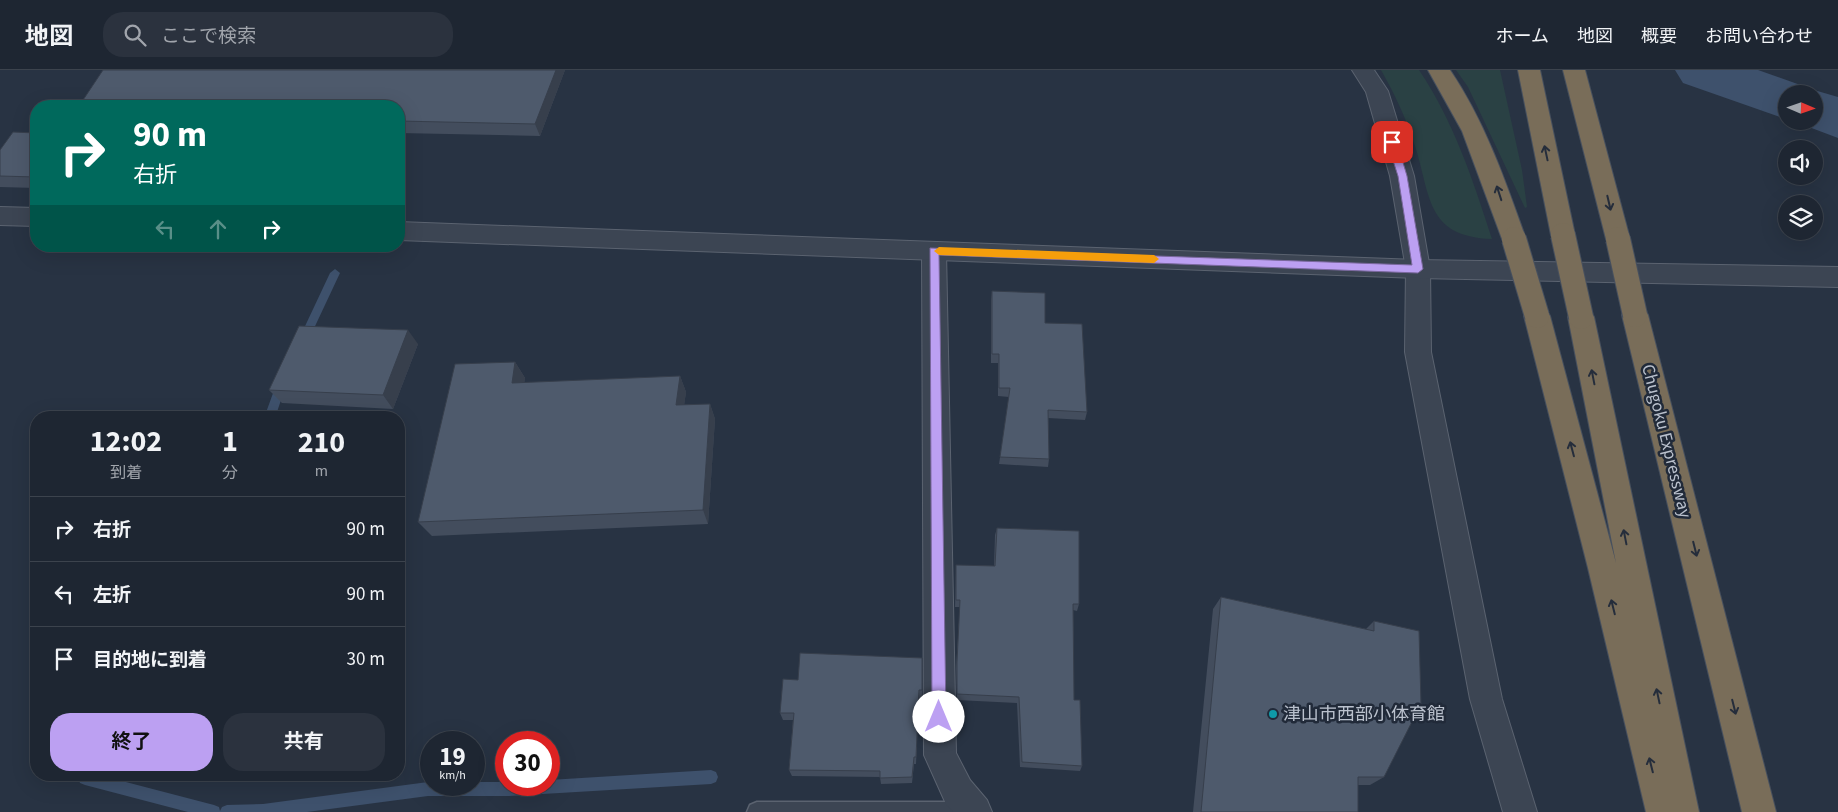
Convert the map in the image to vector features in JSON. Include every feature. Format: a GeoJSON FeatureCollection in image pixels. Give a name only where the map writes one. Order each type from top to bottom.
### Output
{"type":"FeatureCollection","features":[{"type":"Feature","properties":{"kind":"highway"},"geometry":{"type":"LineString","coordinates":[[1439,70],[1452,89],[1473,129],[1493,175],[1514,239],[1537,316],[1603,568],[1663,812]]}},
{"type":"Feature","properties":{"kind":"highway"},"geometry":{"type":"LineString","coordinates":[[1529,70],[1682,812]]}},
{"type":"Feature","properties":{"kind":"highway","name":"Chugoku Expressway"},"geometry":{"type":"LineString","coordinates":[[1574,70],[1618,239],[1635,315],[1759,812]]}},
{"type":"Feature","properties":{"kind":"highway"},"geometry":{"type":"LineString","coordinates":[[1582,70],[1590,99],[1600,167]]}},
{"type":"Feature","properties":{"kind":"street"},"geometry":{"type":"LineString","coordinates":[[1363,70],[1377,91],[1402,176],[1418,269],[1418,352],[1486,699],[1520,812]]}},
{"type":"Feature","properties":{"kind":"street"},"geometry":{"type":"LineString","coordinates":[[0,216],[30,217]]}},
{"type":"Feature","properties":{"kind":"street"},"geometry":{"type":"LineString","coordinates":[[405,231],[1418,269],[1838,277]]}},
{"type":"Feature","properties":{"kind":"street"},"geometry":{"type":"LineString","coordinates":[[934,251],[940,756],[958,792],[958,812]]}},
{"type":"Feature","properties":{"kind":"lane"},"geometry":{"type":"LineString","coordinates":[[757,812],[958,812]]}},
{"type":"Feature","properties":{"kind":"green space"},"geometry":{"type":"Polygon","coordinates":[[[1381,70],[1419,70],[1443,110],[1462,152],[1492,239],[1470,236],[1454,230],[1442,221],[1434,209],[1407,124],[1381,70]]]}},
{"type":"Feature","properties":{"kind":"green space"},"geometry":{"type":"Polygon","coordinates":[[[1456,70],[1500,70],[1522,170],[1527,207],[1525,208],[1468,87],[1456,70]]]}},
{"type":"Feature","properties":{"kind":"building"},"geometry":{"type":"Polygon","coordinates":[[[103,70],[556,70],[535,124],[405,121],[405,100],[83,100],[103,70]]]}},
{"type":"Feature","properties":{"kind":"building"},"geometry":{"type":"Polygon","coordinates":[[[13,132],[30,133],[30,177],[0,176],[0,150],[13,132]]]}},
{"type":"Feature","properties":{"kind":"building"},"geometry":{"type":"Polygon","coordinates":[[[992,291],[1045,293],[1045,323],[1082,324],[1087,412],[1048,410],[1049,459],[1000,457],[1010,388],[999,388],[999,354],[992,354],[992,291]]]}},
{"type":"Feature","properties":{"kind":"building"},"geometry":{"type":"Polygon","coordinates":[[[299,326],[408,330],[383,395],[269,390],[299,326]]]}},
{"type":"Feature","properties":{"kind":"building"},"geometry":{"type":"Polygon","coordinates":[[[515,362],[512,383],[680,376],[676,405],[710,404],[703,510],[418,522],[455,364],[515,362]]]}},
{"type":"Feature","properties":{"kind":"building"},"geometry":{"type":"Polygon","coordinates":[[[997,528],[1079,531],[1079,604],[1073,604],[1074,700],[1080,700],[1082,766],[1022,762],[1019,697],[957,694],[960,600],[956,600],[956,565],[995,566],[997,528]]]}},
{"type":"Feature","properties":{"kind":"building","name":"津山市西部小体育館"},"geometry":{"type":"Polygon","coordinates":[[[1221,597],[1374,631],[1374,621],[1419,631],[1421,704],[1384,777],[1358,777],[1358,812],[1201,812],[1221,597]]]}},
{"type":"Feature","properties":{"kind":"building"},"geometry":{"type":"Polygon","coordinates":[[[800,653],[922,658],[922,690],[919,690],[916,757],[914,757],[912,777],[880,778],[880,771],[789,770],[794,713],[780,713],[783,679],[798,680],[800,653]]]}},
{"type":"Feature","properties":{"kind":"waterway"},"geometry":{"type":"LineString","coordinates":[[1702,70],[1778,97]]}},
{"type":"Feature","properties":{"kind":"waterway"},"geometry":{"type":"LineString","coordinates":[[1823,112],[1838,118]]}},
{"type":"Feature","properties":{"kind":"waterway"},"geometry":{"type":"LineString","coordinates":[[304,339],[335,273]]}},
{"type":"Feature","properties":{"kind":"waterway"},"geometry":{"type":"LineString","coordinates":[[272,411],[281,385]]}},
{"type":"Feature","properties":{"kind":"waterway"},"geometry":{"type":"LineString","coordinates":[[227,812],[263,811],[428,789],[509,789],[711,777]]}},
{"type":"Feature","properties":{"kind":"waterway"},"geometry":{"type":"LineString","coordinates":[[96,781],[214,812]]}},
{"type":"Feature","properties":{"kind":"slow traffic"},"geometry":{"type":"LineString","coordinates":[[939,251],[1154,259]]}},
{"type":"Feature","properties":{"kind":"place","name":"津山市西部小体育館"},"geometry":{"type":"Point","coordinates":[1273,714]}},
{"type":"Feature","properties":{"kind":"route"},"geometry":{"type":"LineString","coordinates":[[939,717],[934,251],[1418,269],[1402,176],[1392,142]]}}]}
